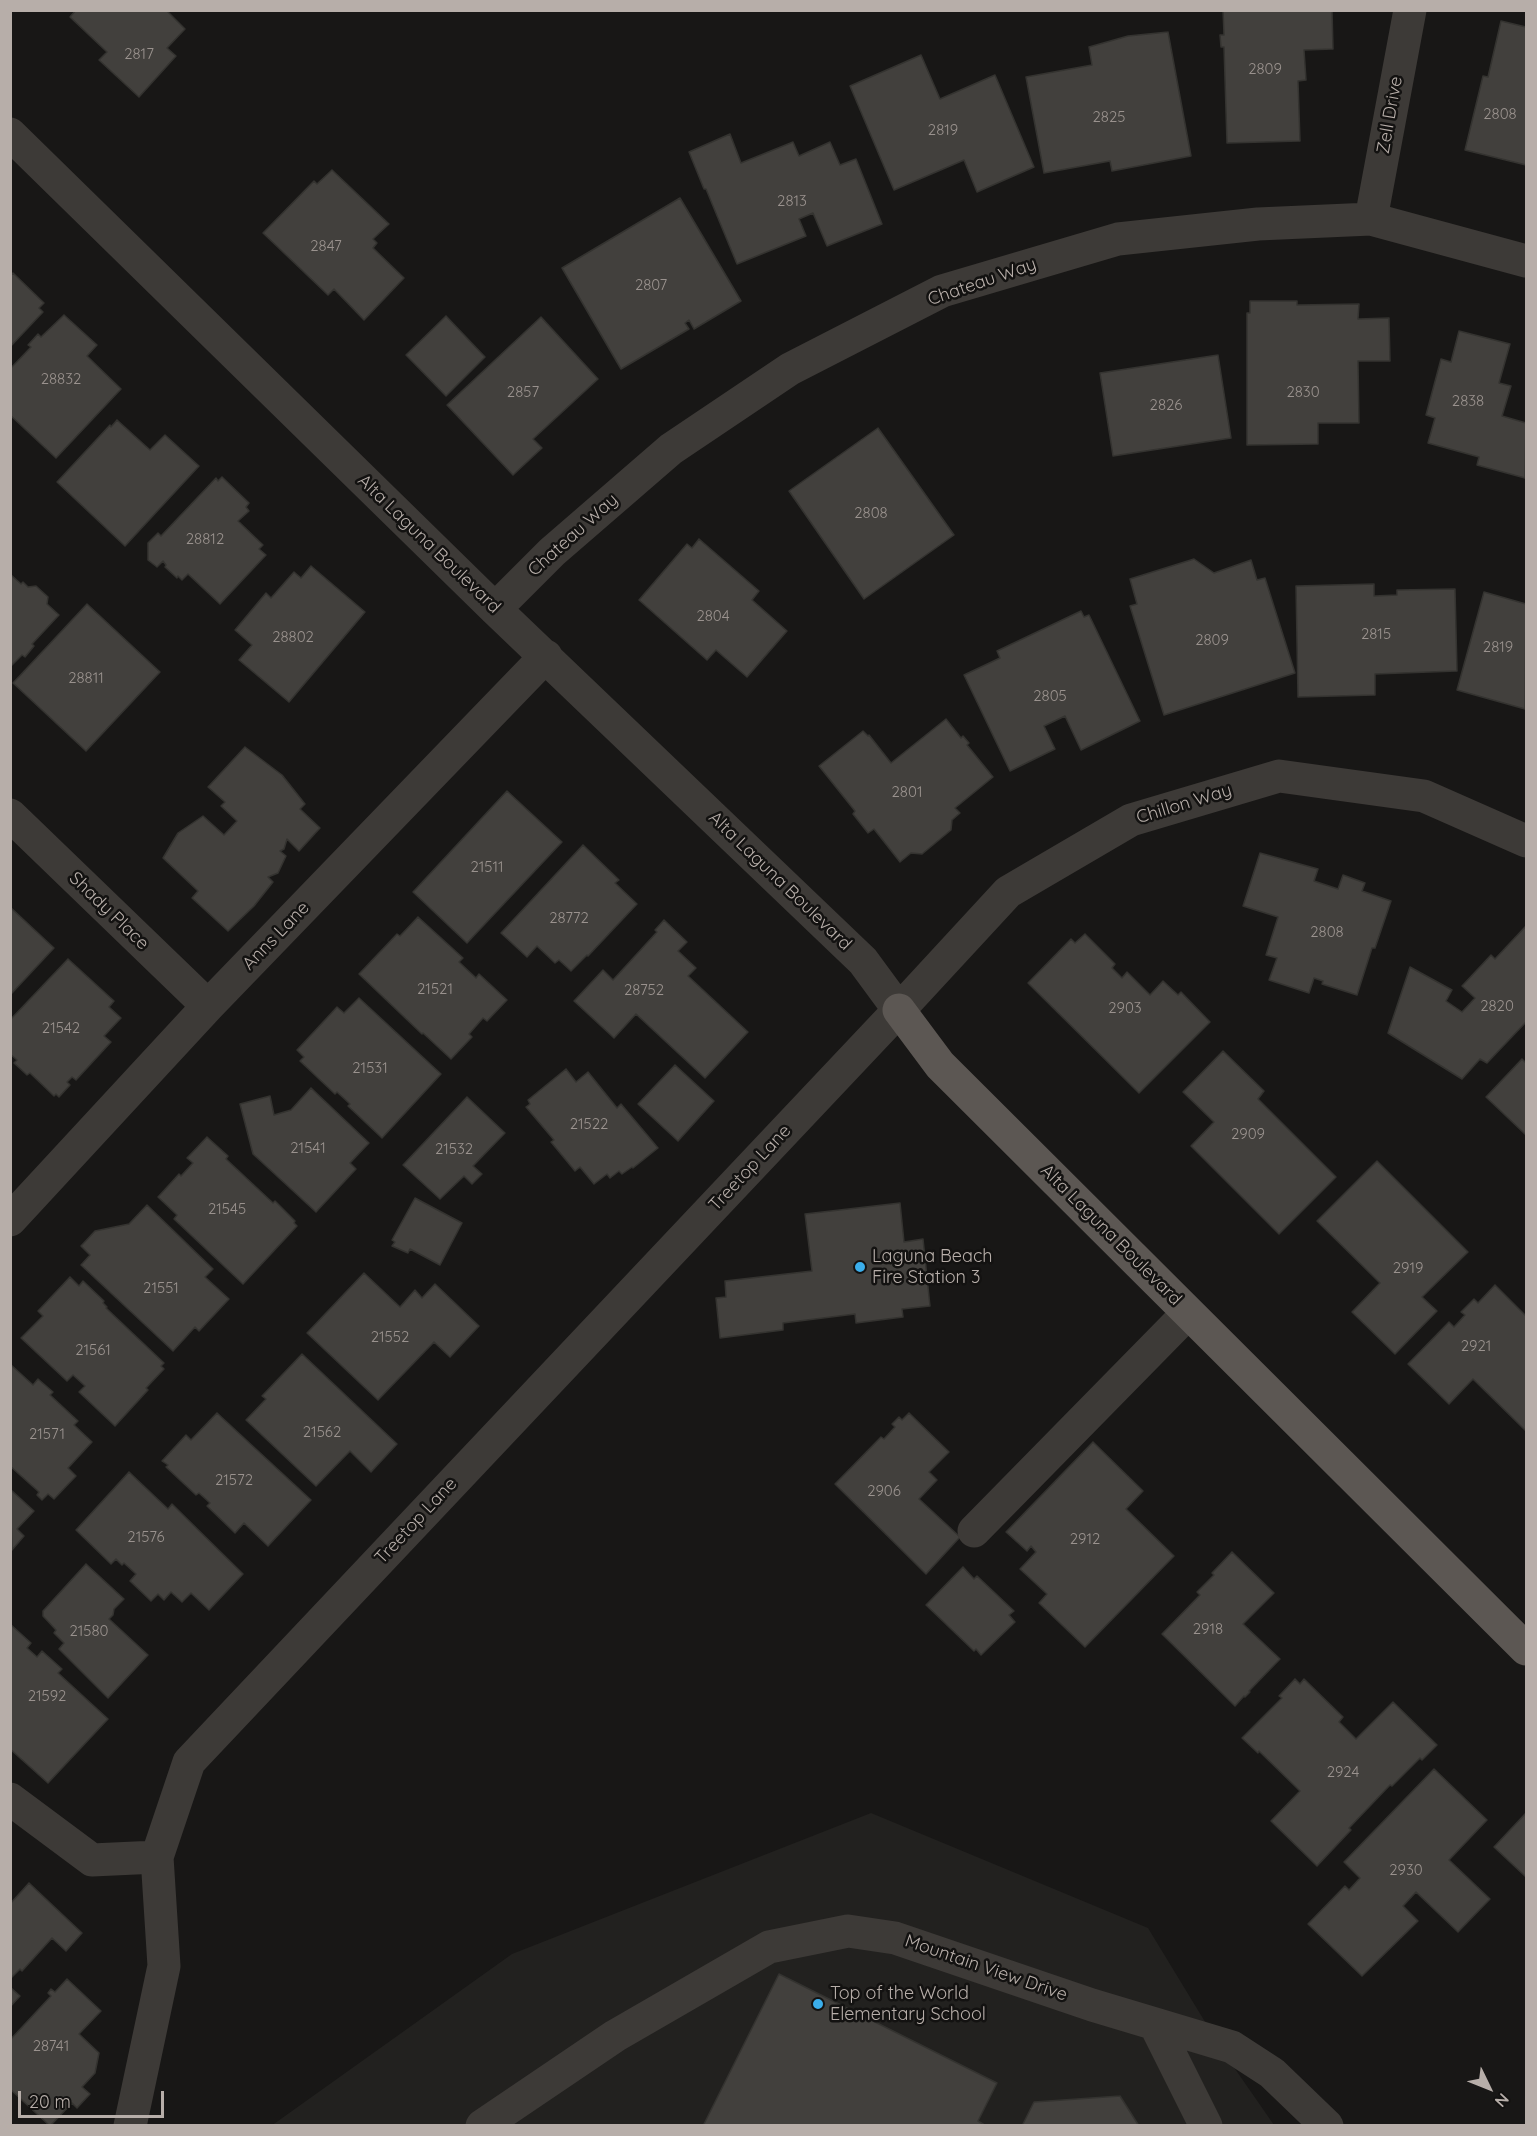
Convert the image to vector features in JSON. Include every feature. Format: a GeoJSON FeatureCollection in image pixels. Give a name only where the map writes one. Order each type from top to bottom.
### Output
{"type":"FeatureCollection","features":[{"type":"Feature","properties":{"kind":"main road","name":"Alta Laguna Boulevard"},"geometry":{"type":"LineString","coordinates":[[899,1010],[940,1065],[1527,1649]]}},
{"type":"Feature","properties":{"kind":"street","name":"Zell Drive"},"geometry":{"type":"LineString","coordinates":[[1371,219],[1410,10]]}},
{"type":"Feature","properties":{"kind":"street","name":"Alta Laguna Boulevard"},"geometry":{"type":"LineString","coordinates":[[10,134],[495,609],[863,961],[899,1010]]}},
{"type":"Feature","properties":{"kind":"street","name":"Chateau Way"},"geometry":{"type":"LineString","coordinates":[[495,609],[552,552],[671,449],[790,369],[942,291],[1118,239],[1258,224],[1371,219],[1527,261]]}},
{"type":"Feature","properties":{"kind":"street","name":"Anns Lane"},"geometry":{"type":"LineString","coordinates":[[10,1220],[208,1006],[546,656]]}},
{"type":"Feature","properties":{"kind":"street","name":"Chillon Way"},"geometry":{"type":"LineString","coordinates":[[899,1010],[1008,892],[1131,820],[1279,776],[1424,796],[1527,841]]}},
{"type":"Feature","properties":{"kind":"street","name":"Shady Place"},"geometry":{"type":"LineString","coordinates":[[10,815],[208,1006]]}},
{"type":"Feature","properties":{"kind":"street","name":"Treetop Lane"},"geometry":{"type":"LineString","coordinates":[[130,2126],[164,1966],[157,1857],[189,1762],[899,1010]]}},
{"type":"Feature","properties":{"kind":"street"},"geometry":{"type":"LineString","coordinates":[[974,1532],[1188,1312]]}},
{"type":"Feature","properties":{"kind":"street"},"geometry":{"type":"LineString","coordinates":[[10,1799],[92,1860],[157,1857]]}},
{"type":"Feature","properties":{"kind":"street","name":"Mountain View Drive"},"geometry":{"type":"LineString","coordinates":[[482,2126],[615,2036],[769,1947],[848,1931],[895,1938],[1092,2005],[1232,2047],[1272,2073],[1327,2126]]}},
{"type":"Feature","properties":{"kind":"street"},"geometry":{"type":"LineString","coordinates":[[1155,2024],[1206,2126]]}},
{"type":"Feature","properties":{"kind":"shaded area","name":"Top of the World Elementary School"},"geometry":{"type":"Polygon","coordinates":[[[871,1813],[1148,1928],[1224,2053],[1274,2125],[271,2126],[512,1954],[871,1813]]]}},
{"type":"Feature","properties":{"kind":"building"},"geometry":{"type":"Polygon","coordinates":[[[76,10],[166,10],[185,29],[167,48],[176,56],[139,97],[99,60],[107,52],[70,17],[76,10]]]}},
{"type":"Feature","properties":{"kind":"building"},"geometry":{"type":"Polygon","coordinates":[[[1223,10],[1332,10],[1333,49],[1304,50],[1306,80],[1298,81],[1300,141],[1227,143],[1224,47],[1221,47],[1220,35],[1224,35],[1223,10]]]}},
{"type":"Feature","properties":{"kind":"building"},"geometry":{"type":"Polygon","coordinates":[[[1501,21],[1526,27],[1526,165],[1465,150],[1483,76],[1488,77],[1501,21]]]}},
{"type":"Feature","properties":{"kind":"building"},"geometry":{"type":"Polygon","coordinates":[[[1168,32],[1191,156],[1112,171],[1110,161],[1044,173],[1026,77],[1092,65],[1089,47],[1128,36],[1168,32]]]}},
{"type":"Feature","properties":{"kind":"building"},"geometry":{"type":"Polygon","coordinates":[[[921,55],[940,99],[995,75],[1034,167],[977,192],[964,160],[894,190],[850,86],[921,55]]]}},
{"type":"Feature","properties":{"kind":"building"},"geometry":{"type":"Polygon","coordinates":[[[730,134],[741,163],[793,142],[799,156],[830,142],[840,165],[856,159],[882,224],[827,246],[813,213],[799,219],[806,236],[737,264],[689,152],[730,134]]]}},
{"type":"Feature","properties":{"kind":"building"},"geometry":{"type":"Polygon","coordinates":[[[332,170],[389,224],[373,239],[377,243],[373,248],[404,278],[364,320],[334,289],[328,295],[263,233],[314,181],[317,184],[332,170]]]}},
{"type":"Feature","properties":{"kind":"building"},"geometry":{"type":"Polygon","coordinates":[[[680,198],[741,301],[694,329],[689,320],[685,323],[689,329],[621,369],[562,268],[680,198]]]}},
{"type":"Feature","properties":{"kind":"building"},"geometry":{"type":"Polygon","coordinates":[[[13,273],[44,303],[39,308],[43,312],[10,347],[10,276],[13,273]]]}},
{"type":"Feature","properties":{"kind":"building"},"geometry":{"type":"Polygon","coordinates":[[[1250,301],[1297,301],[1297,305],[1359,304],[1358,319],[1389,318],[1390,361],[1358,361],[1359,423],[1318,423],[1318,444],[1247,445],[1247,313],[1250,313],[1250,301]]]}},
{"type":"Feature","properties":{"kind":"building"},"geometry":{"type":"Polygon","coordinates":[[[64,315],[97,345],[87,356],[121,389],[56,458],[10,415],[10,369],[31,347],[28,345],[38,334],[41,337],[64,315]]]}},
{"type":"Feature","properties":{"kind":"building"},"geometry":{"type":"Polygon","coordinates":[[[446,316],[485,357],[446,396],[406,355],[446,316]]]}},
{"type":"Feature","properties":{"kind":"building"},"geometry":{"type":"Polygon","coordinates":[[[541,317],[598,379],[533,439],[542,448],[513,475],[447,405],[541,317]]]}},
{"type":"Feature","properties":{"kind":"building"},"geometry":{"type":"Polygon","coordinates":[[[1459,331],[1510,344],[1499,383],[1511,386],[1502,416],[1526,423],[1525,478],[1477,465],[1479,457],[1428,443],[1435,418],[1426,415],[1441,359],[1451,362],[1459,331]]]}},
{"type":"Feature","properties":{"kind":"building"},"geometry":{"type":"Polygon","coordinates":[[[1218,355],[1231,438],[1113,456],[1100,373],[1218,355]]]}},
{"type":"Feature","properties":{"kind":"building"},"geometry":{"type":"Polygon","coordinates":[[[117,420],[150,450],[165,435],[199,466],[125,546],[57,482],[117,420]]]}},
{"type":"Feature","properties":{"kind":"building"},"geometry":{"type":"Polygon","coordinates":[[[878,428],[954,535],[864,599],[789,491],[878,428]]]}},
{"type":"Feature","properties":{"kind":"building"},"geometry":{"type":"Polygon","coordinates":[[[222,477],[249,503],[246,507],[249,511],[238,521],[263,545],[259,549],[266,555],[220,604],[188,574],[182,580],[165,567],[163,561],[157,567],[148,560],[148,543],[158,533],[161,536],[216,478],[218,481],[222,477]]]}},
{"type":"Feature","properties":{"kind":"building"},"geometry":{"type":"Polygon","coordinates":[[[699,539],[759,591],[752,600],[787,631],[747,677],[716,650],[707,660],[639,600],[687,544],[692,548],[699,539]]]}},
{"type":"Feature","properties":{"kind":"building"},"geometry":{"type":"Polygon","coordinates":[[[1194,559],[1214,573],[1251,560],[1257,580],[1265,578],[1295,673],[1164,715],[1130,606],[1137,604],[1130,579],[1194,559]]]}},
{"type":"Feature","properties":{"kind":"building"},"geometry":{"type":"Polygon","coordinates":[[[311,566],[365,612],[289,702],[239,660],[252,645],[235,630],[266,593],[271,598],[294,572],[301,578],[311,566]]]}},
{"type":"Feature","properties":{"kind":"building"},"geometry":{"type":"Polygon","coordinates":[[[10,574],[21,584],[23,582],[28,587],[36,586],[48,597],[47,604],[59,615],[32,644],[34,646],[25,657],[22,655],[10,667],[10,574]]]}},
{"type":"Feature","properties":{"kind":"building"},"geometry":{"type":"Polygon","coordinates":[[[1374,584],[1374,596],[1397,595],[1397,590],[1455,589],[1457,671],[1375,674],[1375,695],[1298,697],[1296,586],[1374,584]]]}},
{"type":"Feature","properties":{"kind":"building"},"geometry":{"type":"Polygon","coordinates":[[[1484,592],[1526,604],[1525,709],[1457,690],[1484,592]]]}},
{"type":"Feature","properties":{"kind":"building"},"geometry":{"type":"Polygon","coordinates":[[[87,604],[160,672],[86,751],[13,683],[87,604]]]}},
{"type":"Feature","properties":{"kind":"building"},"geometry":{"type":"Polygon","coordinates":[[[1081,611],[1084,617],[1089,615],[1140,721],[1081,750],[1065,716],[1044,726],[1055,749],[1010,771],[964,675],[1000,658],[997,651],[1081,611]]]}},
{"type":"Feature","properties":{"kind":"building"},"geometry":{"type":"Polygon","coordinates":[[[946,719],[961,738],[963,736],[969,743],[967,745],[993,777],[955,808],[960,813],[952,820],[951,830],[922,854],[911,853],[900,862],[874,829],[868,833],[853,814],[855,811],[819,766],[863,731],[869,735],[891,763],[946,719]]]}},
{"type":"Feature","properties":{"kind":"building"},"geometry":{"type":"Polygon","coordinates":[[[245,747],[282,775],[305,804],[300,809],[320,828],[299,851],[287,839],[284,849],[280,851],[286,856],[278,873],[268,877],[273,882],[254,906],[228,931],[192,898],[198,891],[163,858],[178,833],[203,816],[224,835],[237,821],[221,806],[225,802],[208,787],[245,747]]]}},
{"type":"Feature","properties":{"kind":"building"},"geometry":{"type":"Polygon","coordinates":[[[507,791],[562,842],[467,943],[413,892],[507,791]]]}},
{"type":"Feature","properties":{"kind":"building"},"geometry":{"type":"Polygon","coordinates":[[[583,845],[619,880],[615,883],[637,904],[571,971],[559,960],[555,963],[537,946],[527,957],[501,933],[583,845]]]}},
{"type":"Feature","properties":{"kind":"building"},"geometry":{"type":"Polygon","coordinates":[[[1260,853],[1318,869],[1314,881],[1338,889],[1343,875],[1365,883],[1362,891],[1391,901],[1375,948],[1372,948],[1357,995],[1322,984],[1323,981],[1314,978],[1309,993],[1269,980],[1277,958],[1266,955],[1278,917],[1243,906],[1260,853]]]}},
{"type":"Feature","properties":{"kind":"building"},"geometry":{"type":"Polygon","coordinates":[[[10,907],[54,948],[12,993],[10,992],[10,907]]]}},
{"type":"Feature","properties":{"kind":"building"},"geometry":{"type":"Polygon","coordinates":[[[418,917],[463,958],[459,962],[476,978],[479,974],[507,1000],[487,1021],[483,1018],[469,1034],[472,1037],[451,1059],[359,974],[397,934],[400,936],[418,917]]]}},
{"type":"Feature","properties":{"kind":"building"},"geometry":{"type":"Polygon","coordinates":[[[664,920],[687,942],[678,951],[696,968],[688,976],[748,1032],[705,1078],[636,1014],[614,1038],[574,1001],[603,970],[613,980],[657,932],[655,930],[664,920]]]}},
{"type":"Feature","properties":{"kind":"building"},"geometry":{"type":"Polygon","coordinates":[[[1525,927],[1526,1022],[1487,1063],[1480,1059],[1462,1079],[1388,1033],[1410,967],[1452,990],[1446,1001],[1462,1012],[1475,998],[1462,986],[1491,955],[1495,959],[1525,927]]]}},
{"type":"Feature","properties":{"kind":"building"},"geometry":{"type":"Polygon","coordinates":[[[1085,934],[1115,964],[1112,968],[1122,978],[1127,972],[1150,995],[1163,981],[1178,995],[1181,992],[1210,1022],[1139,1093],[1028,983],[1071,939],[1075,943],[1085,934]]]}},
{"type":"Feature","properties":{"kind":"building"},"geometry":{"type":"Polygon","coordinates":[[[68,959],[114,1001],[109,1007],[121,1018],[104,1036],[111,1042],[76,1080],[72,1077],[67,1082],[70,1085],[59,1097],[56,1094],[54,1096],[30,1073],[27,1075],[14,1063],[17,1060],[10,1054],[10,1020],[68,959]]]}},
{"type":"Feature","properties":{"kind":"building"},"geometry":{"type":"Polygon","coordinates":[[[359,998],[441,1074],[382,1138],[348,1106],[350,1104],[337,1092],[335,1094],[300,1061],[304,1057],[297,1050],[337,1007],[344,1013],[359,998]]]}},
{"type":"Feature","properties":{"kind":"building"},"geometry":{"type":"Polygon","coordinates":[[[1223,1051],[1264,1091],[1258,1099],[1336,1177],[1279,1234],[1191,1146],[1214,1122],[1183,1092],[1223,1051]]]}},
{"type":"Feature","properties":{"kind":"building"},"geometry":{"type":"Polygon","coordinates":[[[1522,1059],[1526,1063],[1526,1135],[1486,1097],[1522,1059]]]}},
{"type":"Feature","properties":{"kind":"building"},"geometry":{"type":"Polygon","coordinates":[[[675,1065],[714,1101],[678,1141],[638,1104],[675,1065]]]}},
{"type":"Feature","properties":{"kind":"building"},"geometry":{"type":"Polygon","coordinates":[[[566,1069],[576,1082],[588,1072],[617,1108],[621,1104],[658,1148],[633,1168],[622,1174],[619,1171],[610,1178],[607,1174],[594,1184],[580,1167],[575,1171],[551,1142],[554,1140],[526,1107],[530,1104],[528,1100],[566,1069]]]}},
{"type":"Feature","properties":{"kind":"building"},"geometry":{"type":"Polygon","coordinates":[[[311,1088],[369,1143],[350,1163],[356,1169],[316,1212],[253,1154],[240,1104],[270,1096],[274,1115],[291,1110],[311,1088]]]}},
{"type":"Feature","properties":{"kind":"building"},"geometry":{"type":"Polygon","coordinates":[[[467,1097],[505,1133],[473,1166],[482,1174],[472,1184],[464,1176],[440,1199],[403,1165],[467,1097]]]}},
{"type":"Feature","properties":{"kind":"building"},"geometry":{"type":"Polygon","coordinates":[[[207,1137],[228,1156],[226,1159],[273,1203],[275,1201],[295,1221],[297,1226],[243,1284],[174,1219],[177,1215],[158,1197],[179,1174],[181,1176],[193,1163],[187,1158],[207,1137]]]}},
{"type":"Feature","properties":{"kind":"building"},"geometry":{"type":"Polygon","coordinates":[[[1377,1161],[1468,1252],[1422,1297],[1437,1311],[1395,1354],[1352,1312],[1380,1283],[1317,1221],[1377,1161]]]}},
{"type":"Feature","properties":{"kind":"building"},"geometry":{"type":"Polygon","coordinates":[[[415,1198],[462,1223],[440,1265],[410,1249],[408,1253],[392,1246],[395,1242],[392,1240],[415,1198]]]}},
{"type":"Feature","properties":{"kind":"building"},"geometry":{"type":"Polygon","coordinates":[[[900,1203],[904,1242],[923,1239],[930,1306],[902,1309],[903,1317],[856,1323],[855,1314],[783,1323],[783,1330],[720,1338],[716,1298],[726,1297],[725,1281],[812,1271],[805,1214],[900,1203]]]}},
{"type":"Feature","properties":{"kind":"building"},"geometry":{"type":"Polygon","coordinates":[[[147,1205],[213,1269],[205,1277],[229,1299],[199,1331],[195,1327],[173,1351],[81,1265],[90,1255],[81,1246],[95,1231],[129,1224],[147,1205]]]}},
{"type":"Feature","properties":{"kind":"building"},"geometry":{"type":"Polygon","coordinates":[[[364,1273],[400,1307],[415,1290],[422,1298],[435,1284],[479,1326],[450,1357],[434,1342],[378,1400],[307,1333],[364,1273]]]}},
{"type":"Feature","properties":{"kind":"building"},"geometry":{"type":"Polygon","coordinates":[[[70,1277],[79,1286],[83,1281],[104,1301],[106,1308],[164,1363],[161,1366],[164,1369],[146,1388],[148,1390],[115,1426],[79,1392],[85,1386],[73,1375],[67,1381],[21,1338],[43,1316],[38,1311],[70,1277]]]}},
{"type":"Feature","properties":{"kind":"building"},"geometry":{"type":"Polygon","coordinates":[[[1495,1285],[1526,1316],[1526,1431],[1473,1379],[1449,1404],[1408,1364],[1449,1322],[1454,1327],[1465,1315],[1461,1312],[1474,1299],[1478,1303],[1495,1285]]]}},
{"type":"Feature","properties":{"kind":"building"},"geometry":{"type":"Polygon","coordinates":[[[302,1354],[397,1444],[371,1472],[350,1451],[316,1486],[246,1420],[266,1399],[262,1396],[302,1354]]]}},
{"type":"Feature","properties":{"kind":"building"},"geometry":{"type":"Polygon","coordinates":[[[10,1364],[33,1385],[38,1379],[53,1392],[50,1395],[78,1421],[74,1425],[92,1442],[68,1468],[76,1476],[54,1499],[48,1494],[42,1500],[37,1495],[39,1492],[10,1466],[10,1364]]]}},
{"type":"Feature","properties":{"kind":"building"},"geometry":{"type":"Polygon","coordinates":[[[217,1413],[311,1500],[268,1546],[244,1523],[235,1533],[207,1506],[210,1503],[199,1493],[196,1495],[162,1461],[186,1435],[191,1440],[217,1413]]]}},
{"type":"Feature","properties":{"kind":"building"},"geometry":{"type":"Polygon","coordinates":[[[909,1413],[949,1452],[929,1472],[937,1480],[919,1499],[960,1537],[926,1574],[835,1484],[881,1437],[884,1439],[895,1427],[892,1424],[899,1417],[902,1420],[909,1413]]]}},
{"type":"Feature","properties":{"kind":"building"},"geometry":{"type":"Polygon","coordinates":[[[1093,1442],[1143,1491],[1126,1509],[1174,1556],[1085,1647],[1039,1603],[1047,1594],[1020,1569],[1036,1552],[1031,1546],[1027,1551],[1006,1532],[1093,1442]]]}},
{"type":"Feature","properties":{"kind":"building"},"geometry":{"type":"Polygon","coordinates":[[[129,1472],[168,1509],[172,1504],[243,1574],[209,1610],[191,1593],[182,1602],[171,1592],[164,1600],[158,1594],[151,1601],[130,1581],[136,1574],[116,1559],[111,1564],[76,1530],[129,1472]]]}},
{"type":"Feature","properties":{"kind":"building"},"geometry":{"type":"Polygon","coordinates":[[[10,1489],[34,1511],[17,1529],[24,1536],[12,1550],[10,1489]]]}},
{"type":"Feature","properties":{"kind":"building"},"geometry":{"type":"Polygon","coordinates":[[[1232,1552],[1274,1593],[1243,1624],[1280,1659],[1235,1706],[1162,1634],[1200,1595],[1197,1592],[1232,1552]]]}},
{"type":"Feature","properties":{"kind":"building"},"geometry":{"type":"Polygon","coordinates":[[[86,1564],[124,1599],[114,1609],[109,1619],[148,1655],[108,1698],[59,1649],[64,1643],[43,1616],[43,1611],[86,1564]]]}},
{"type":"Feature","properties":{"kind":"building"},"geometry":{"type":"Polygon","coordinates":[[[963,1567],[974,1579],[977,1576],[1014,1611],[1009,1615],[1015,1622],[981,1655],[926,1605],[963,1567]]]}},
{"type":"Feature","properties":{"kind":"building"},"geometry":{"type":"Polygon","coordinates":[[[10,1624],[31,1643],[27,1648],[37,1657],[42,1651],[62,1669],[58,1673],[108,1719],[48,1783],[10,1749],[10,1624]]]}},
{"type":"Feature","properties":{"kind":"building"},"geometry":{"type":"Polygon","coordinates":[[[1295,1679],[1300,1684],[1304,1679],[1343,1717],[1339,1722],[1356,1739],[1393,1702],[1437,1745],[1422,1760],[1420,1758],[1392,1786],[1390,1785],[1317,1866],[1271,1821],[1300,1791],[1259,1751],[1258,1753],[1242,1738],[1282,1698],[1279,1696],[1295,1679]]]}},
{"type":"Feature","properties":{"kind":"building"},"geometry":{"type":"Polygon","coordinates":[[[1434,1769],[1487,1820],[1449,1860],[1490,1899],[1458,1932],[1416,1892],[1403,1906],[1418,1921],[1362,1976],[1308,1924],[1345,1886],[1349,1890],[1360,1878],[1344,1862],[1434,1769]]]}},
{"type":"Feature","properties":{"kind":"building"},"geometry":{"type":"Polygon","coordinates":[[[1526,1815],[1526,1877],[1494,1847],[1526,1815]]]}},
{"type":"Feature","properties":{"kind":"building"},"geometry":{"type":"Polygon","coordinates":[[[29,1883],[82,1933],[66,1951],[52,1938],[22,1971],[20,1969],[10,1979],[10,1904],[29,1883]]]}},
{"type":"Feature","properties":{"kind":"building"},"geometry":{"type":"Polygon","coordinates":[[[779,1974],[997,2083],[978,2121],[986,2126],[703,2126],[779,1974]]]}},
{"type":"Feature","properties":{"kind":"building"},"geometry":{"type":"Polygon","coordinates":[[[67,1979],[101,2011],[79,2034],[99,2053],[95,2073],[82,2087],[90,2094],[77,2108],[72,2103],[50,2126],[10,2089],[10,2040],[51,1996],[48,1993],[51,1989],[55,1992],[67,1979]]]}},
{"type":"Feature","properties":{"kind":"building"},"geometry":{"type":"Polygon","coordinates":[[[10,1987],[20,1996],[10,2007],[10,1987]]]}},
{"type":"Feature","properties":{"kind":"building"},"geometry":{"type":"Polygon","coordinates":[[[1120,2096],[1139,2126],[1022,2126],[1034,2102],[1120,2096]]]}},
{"type":"Feature","properties":{"kind":"place","name":"Laguna Beach Fire Station 3"},"geometry":{"type":"Point","coordinates":[860,1267]}},
{"type":"Feature","properties":{"kind":"place","name":"Top of the World Elementary School"},"geometry":{"type":"Point","coordinates":[818,2004]}}]}
